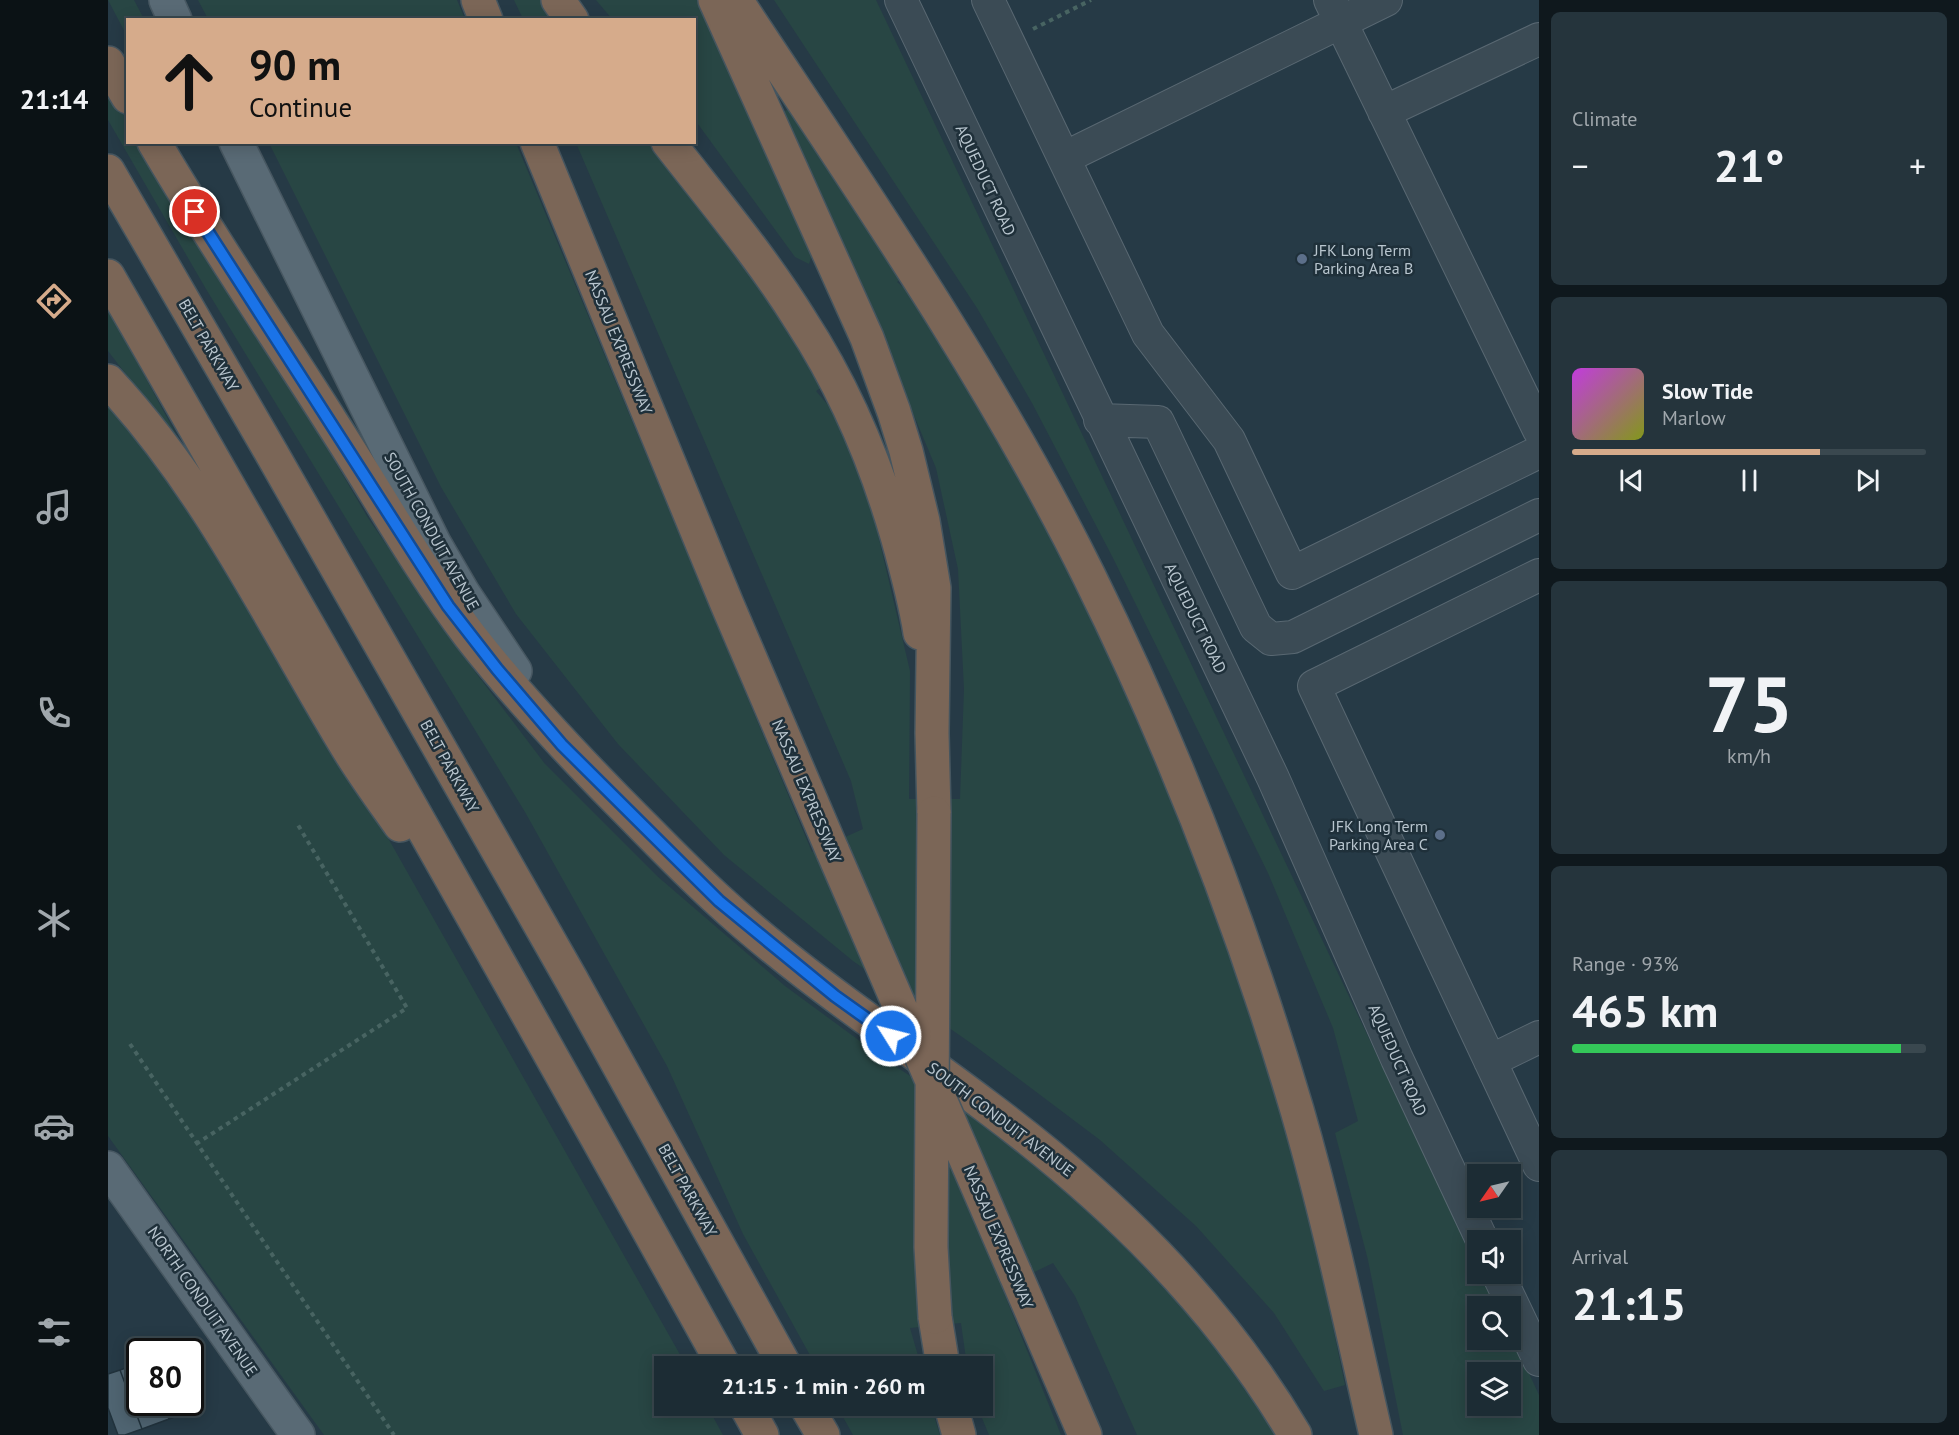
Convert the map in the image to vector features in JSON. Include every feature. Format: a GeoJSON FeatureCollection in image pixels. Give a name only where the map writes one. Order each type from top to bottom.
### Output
{"type":"FeatureCollection","features":[{"type":"Feature","properties":{"kind":"highway"},"geometry":{"type":"LineString","coordinates":[[478,0],[485,18]]}},
{"type":"Feature","properties":{"kind":"highway"},"geometry":{"type":"LineString","coordinates":[[558,0],[571,18]]}},
{"type":"Feature","properties":{"kind":"highway"},"geometry":{"type":"LineString","coordinates":[[715,0],[867,338],[906,451],[923,521],[934,588],[930,1247],[935,1317],[941,1356]]}},
{"type":"Feature","properties":{"kind":"highway"},"geometry":{"type":"LineString","coordinates":[[736,0],[940,310],[997,404],[1089,576],[1153,711],[1214,864],[1281,1059],[1329,1231],[1376,1435]]}},
{"type":"Feature","properties":{"kind":"highway"},"geometry":{"type":"LineString","coordinates":[[108,63],[126,94]]}},
{"type":"Feature","properties":{"kind":"highway"},"geometry":{"type":"LineString","coordinates":[[155,144],[205,228],[448,606],[497,669],[556,738],[617,800]]}},
{"type":"Feature","properties":{"kind":"highway","name":"NASSAU EXPRESSWAY"},"geometry":{"type":"LineString","coordinates":[[538,144],[727,604],[1085,1435]]}},
{"type":"Feature","properties":{"kind":"highway"},"geometry":{"type":"LineString","coordinates":[[670,144],[755,253],[801,321],[823,357],[858,428],[886,500],[910,587],[919,628],[932,734]]}},
{"type":"Feature","properties":{"kind":"highway","name":"BELT PARKWAY"},"geometry":{"type":"LineString","coordinates":[[108,171],[273,454],[571,979],[779,1356]]}},
{"type":"Feature","properties":{"kind":"highway"},"geometry":{"type":"LineString","coordinates":[[108,276],[355,706],[718,1356]]}},
{"type":"Feature","properties":{"kind":"highway"},"geometry":{"type":"LineString","coordinates":[[108,381],[150,430],[193,488],[249,577],[345,745],[526,1009]]}},
{"type":"Feature","properties":{"kind":"highway","name":"SOUTH CONDUIT AVENUE"},"geometry":{"type":"LineString","coordinates":[[617,800],[719,901],[783,955],[835,996],[985,1105],[1111,1208],[1182,1280],[1216,1320],[1255,1371],[1295,1435]]}},
{"type":"Feature","properties":{"kind":"highway"},"geometry":{"type":"LineString","coordinates":[[752,1416],[762,1435]]}},
{"type":"Feature","properties":{"kind":"highway"},"geometry":{"type":"LineString","coordinates":[[812,1416],[823,1435]]}},
{"type":"Feature","properties":{"kind":"highway"},"geometry":{"type":"LineString","coordinates":[[954,1416],[959,1435]]}},
{"type":"Feature","properties":{"kind":"main road"},"geometry":{"type":"LineString","coordinates":[[165,0],[174,18]]}},
{"type":"Feature","properties":{"kind":"main road","name":"SOUTH CONDUIT AVENUE"},"geometry":{"type":"LineString","coordinates":[[237,144],[434,543],[463,593],[528,690],[617,800]]}},
{"type":"Feature","properties":{"kind":"main road","name":"NORTH CONDUIT AVENUE"},"geometry":{"type":"LineString","coordinates":[[108,1168],[298,1435]]}},
{"type":"Feature","properties":{"kind":"street","name":"AQUEDUCT ROAD"},"geometry":{"type":"LineString","coordinates":[[901,0],[1281,796],[1397,1059],[1477,1230]]}},
{"type":"Feature","properties":{"kind":"street"},"geometry":{"type":"LineString","coordinates":[[988,0],[1148,334],[1229,440],[1292,573],[1539,452]]}},
{"type":"Feature","properties":{"kind":"street"},"geometry":{"type":"LineString","coordinates":[[1064,158],[1335,11],[1386,0]]}},
{"type":"Feature","properties":{"kind":"street"},"geometry":{"type":"LineString","coordinates":[[1335,11],[1539,430]]}},
{"type":"Feature","properties":{"kind":"street"},"geometry":{"type":"LineString","coordinates":[[1384,112],[1539,39]]}},
{"type":"Feature","properties":{"kind":"street"},"geometry":{"type":"LineString","coordinates":[[1100,420],[1158,422],[1256,627],[1271,639],[1293,637],[1539,515]]}},
{"type":"Feature","properties":{"kind":"street"},"geometry":{"type":"LineString","coordinates":[[1539,575],[1314,686],[1539,1166]]}},
{"type":"Feature","properties":{"kind":"street"},"geometry":{"type":"LineString","coordinates":[[1490,1061],[1539,1037]]}},
{"type":"Feature","properties":{"kind":"street"},"geometry":{"type":"LineString","coordinates":[[1503,1284],[1539,1360]]}},
{"type":"Feature","properties":{"kind":"path"},"geometry":{"type":"LineString","coordinates":[[1008,42],[1091,0]]}},
{"type":"Feature","properties":{"kind":"path"},"geometry":{"type":"LineString","coordinates":[[196,1144],[407,1008],[298,825]]}},
{"type":"Feature","properties":{"kind":"path"},"geometry":{"type":"LineString","coordinates":[[130,1044],[394,1435]]}},
{"type":"Feature","properties":{"kind":"green space"},"geometry":{"type":"Polygon","coordinates":[[[108,0],[134,0],[143,18],[126,18],[126,34],[108,0]]]}},
{"type":"Feature","properties":{"kind":"green space"},"geometry":{"type":"Polygon","coordinates":[[[198,0],[457,0],[465,18],[207,18],[198,0]]]}},
{"type":"Feature","properties":{"kind":"green space"},"geometry":{"type":"Polygon","coordinates":[[[514,0],[544,0],[557,18],[523,18],[514,0]]]}},
{"type":"Feature","properties":{"kind":"green space"},"geometry":{"type":"Polygon","coordinates":[[[596,0],[703,0],[814,249],[809,264],[795,257],[696,121],[696,18],[611,18],[596,0]]]}},
{"type":"Feature","properties":{"kind":"green space"},"geometry":{"type":"Polygon","coordinates":[[[774,0],[876,0],[1467,1245],[1467,1284],[1486,1284],[1492,1296],[1467,1296],[1467,1350],[1518,1350],[1539,1395],[1539,1435],[1403,1435],[1368,1260],[1335,1133],[1358,1121],[1333,1028],[1268,873],[1113,558],[1032,403],[977,308],[774,0]]]}},
{"type":"Feature","properties":{"kind":"green space"},"geometry":{"type":"Polygon","coordinates":[[[108,74],[126,105],[126,144],[150,144],[368,518],[464,657],[545,764],[657,876],[785,986],[883,1058],[1013,1144],[1070,1190],[1202,1328],[1276,1435],[1137,1435],[1075,1296],[1053,1263],[1002,1288],[1061,1435],[989,1435],[981,1416],[993,1416],[993,1356],[966,1356],[961,1323],[910,1328],[918,1356],[810,1356],[743,1234],[667,1066],[525,812],[206,289],[108,120],[108,74]]]}},
{"type":"Feature","properties":{"kind":"green space"},"geometry":{"type":"Polygon","coordinates":[[[793,107],[903,277],[897,282],[922,303],[1066,564],[1145,734],[1230,949],[1301,1174],[1345,1385],[1324,1391],[1274,1313],[1196,1226],[1100,1140],[975,1046],[853,961],[724,855],[618,744],[516,614],[441,487],[270,144],[516,144],[812,852],[863,829],[851,781],[576,144],[652,144],[696,199],[791,329],[824,386],[816,391],[840,419],[868,492],[910,671],[909,799],[960,799],[964,689],[958,569],[936,468],[840,239],[781,113],[793,107]]]}},
{"type":"Feature","properties":{"kind":"green space"},"geometry":{"type":"Polygon","coordinates":[[[108,310],[114,319],[185,451],[108,351],[108,310]]]}},
{"type":"Feature","properties":{"kind":"green space"},"geometry":{"type":"Polygon","coordinates":[[[108,397],[204,520],[375,815],[678,1351],[681,1356],[654,1356],[654,1416],[713,1416],[723,1435],[324,1435],[108,1136],[108,397]]]}},
{"type":"Feature","properties":{"kind":"green space"},"geometry":{"type":"Polygon","coordinates":[[[843,1416],[934,1416],[940,1435],[853,1435],[843,1416]]]}},
{"type":"Feature","properties":{"kind":"building"},"geometry":{"type":"Polygon","coordinates":[[[126,1368],[126,1386],[120,1370],[126,1368]]]}},
{"type":"Feature","properties":{"kind":"building"},"geometry":{"type":"Polygon","coordinates":[[[120,1370],[126,1386],[126,1416],[137,1416],[142,1429],[118,1435],[108,1408],[108,1374],[120,1370]]]}},
{"type":"Feature","properties":{"kind":"building"},"geometry":{"type":"Polygon","coordinates":[[[137,1416],[168,1416],[169,1419],[142,1429],[137,1416]]]}},
{"type":"Feature","properties":{"kind":"place","name":"JFK Long Term Parking Area B"},"geometry":{"type":"Point","coordinates":[1302,259]}},
{"type":"Feature","properties":{"kind":"place","name":"JFK Long Term Parking Area C"},"geometry":{"type":"Point","coordinates":[1440,835]}},
{"type":"Feature","properties":{"kind":"route"},"geometry":{"type":"LineString","coordinates":[[195,212],[448,606],[497,669],[562,745],[719,901],[835,996],[891,1036]]}}]}
